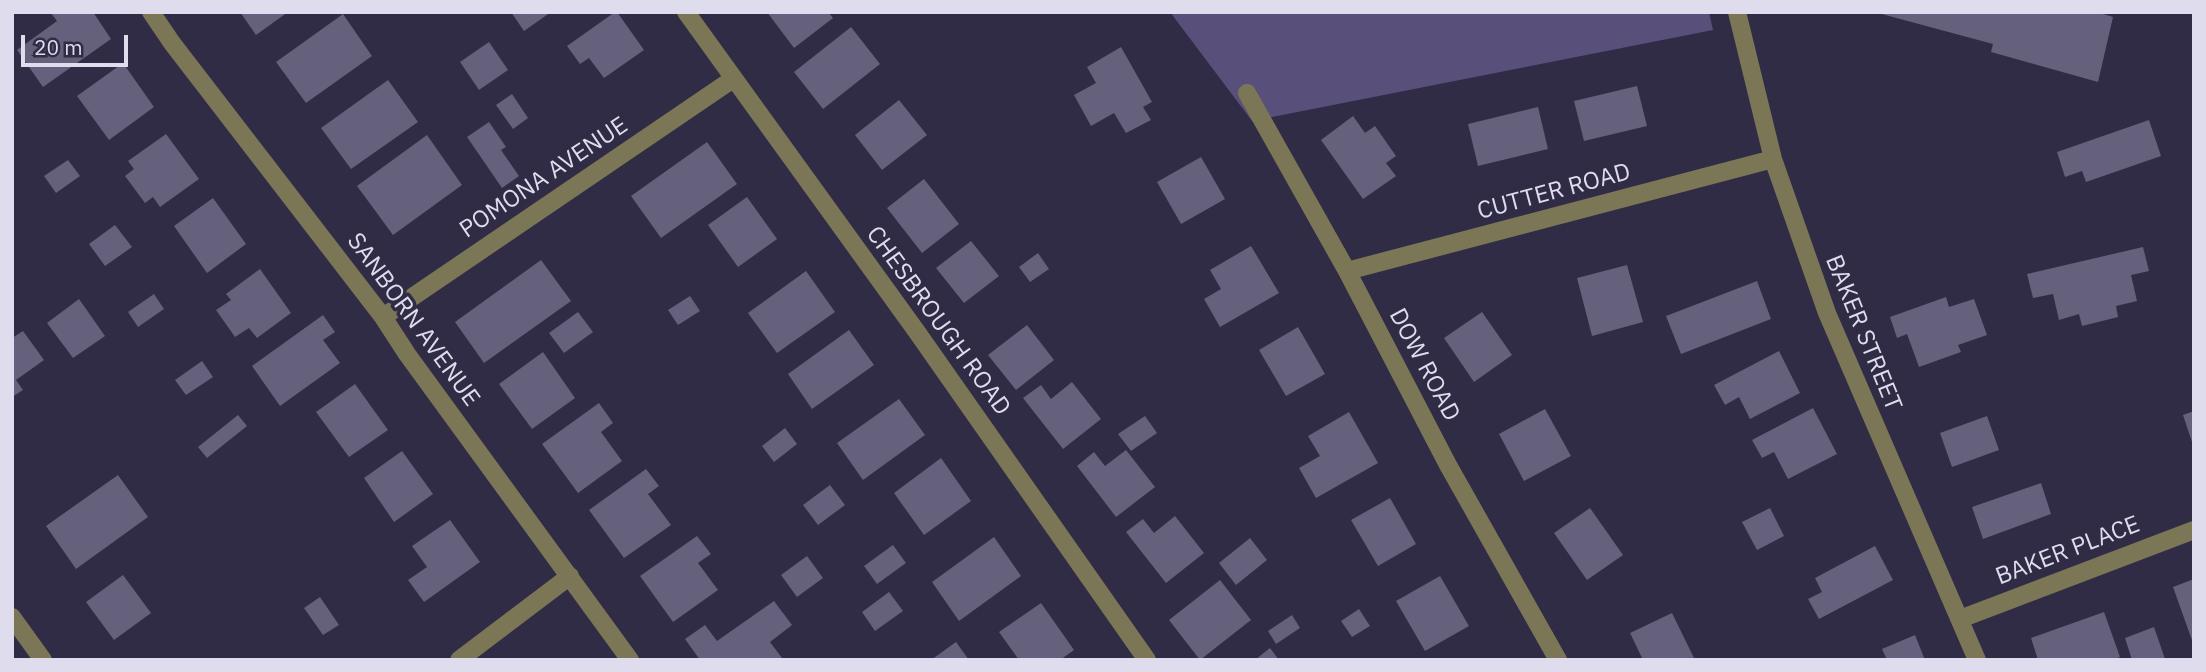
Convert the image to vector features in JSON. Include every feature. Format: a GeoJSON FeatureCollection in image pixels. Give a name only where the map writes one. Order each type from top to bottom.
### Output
{"type":"FeatureCollection","features":[{"type":"Feature","properties":{"kind":"street","name":"SANBORN AVENUE"},"geometry":{"type":"LineString","coordinates":[[151,12],[383,317],[407,354],[630,660]]}},
{"type":"Feature","properties":{"kind":"street","name":"CHESBROUGH ROAD"},"geometry":{"type":"LineString","coordinates":[[686,12],[917,332],[1147,660]]}},
{"type":"Feature","properties":{"kind":"street","name":"BAKER STREET"},"geometry":{"type":"LineString","coordinates":[[1737,12],[1773,159],[1827,313],[1977,660]]}},
{"type":"Feature","properties":{"kind":"street","name":"POMONA AVENUE"},"geometry":{"type":"LineString","coordinates":[[383,317],[733,79]]}},
{"type":"Feature","properties":{"kind":"street","name":"DOW ROAD"},"geometry":{"type":"LineString","coordinates":[[1247,93],[1347,271],[1448,465],[1558,660]]}},
{"type":"Feature","properties":{"kind":"street","name":"CUTTER ROAD"},"geometry":{"type":"LineString","coordinates":[[1347,271],[1773,159]]}},
{"type":"Feature","properties":{"kind":"street","name":"BAKER PLACE"},"geometry":{"type":"LineString","coordinates":[[1959,619],[2194,530]]}},
{"type":"Feature","properties":{"kind":"street"},"geometry":{"type":"LineString","coordinates":[[459,660],[570,576]]}},
{"type":"Feature","properties":{"kind":"street"},"geometry":{"type":"LineString","coordinates":[[12,617],[43,660]]}},
{"type":"Feature","properties":{"kind":"shaded area"},"geometry":{"type":"Polygon","coordinates":[[[1170,12],[1709,12],[1713,30],[1252,121],[1170,12]]]}},
{"type":"Feature","properties":{"kind":"building"},"geometry":{"type":"Polygon","coordinates":[[[50,12],[93,12],[111,39],[43,87],[17,50],[57,21],[50,12]]]}},
{"type":"Feature","properties":{"kind":"building"},"geometry":{"type":"Polygon","coordinates":[[[240,12],[288,12],[256,35],[240,12]]]}},
{"type":"Feature","properties":{"kind":"building"},"geometry":{"type":"Polygon","coordinates":[[[511,12],[551,12],[524,31],[511,12]]]}},
{"type":"Feature","properties":{"kind":"building"},"geometry":{"type":"Polygon","coordinates":[[[615,12],[644,50],[604,78],[589,58],[580,64],[567,46],[615,12]]]}},
{"type":"Feature","properties":{"kind":"building"},"geometry":{"type":"Polygon","coordinates":[[[767,12],[828,12],[833,18],[794,48],[767,12]]]}},
{"type":"Feature","properties":{"kind":"building"},"geometry":{"type":"Polygon","coordinates":[[[2097,12],[2113,17],[2098,82],[1991,52],[1993,44],[1878,13],[2097,12]]]}},
{"type":"Feature","properties":{"kind":"building"},"geometry":{"type":"Polygon","coordinates":[[[343,14],[372,56],[306,103],[276,62],[343,14]]]}},
{"type":"Feature","properties":{"kind":"building"},"geometry":{"type":"Polygon","coordinates":[[[851,27],[880,64],[823,109],[794,72],[851,27]]]}},
{"type":"Feature","properties":{"kind":"building"},"geometry":{"type":"Polygon","coordinates":[[[489,42],[508,70],[479,90],[460,62],[489,42]]]}},
{"type":"Feature","properties":{"kind":"building"},"geometry":{"type":"Polygon","coordinates":[[[1121,47],[1152,102],[1143,107],[1151,120],[1126,133],[1114,113],[1091,126],[1074,95],[1096,83],[1087,67],[1121,47]]]}},
{"type":"Feature","properties":{"kind":"building"},"geometry":{"type":"Polygon","coordinates":[[[123,63],[154,107],[109,140],[77,96],[123,63]]]}},
{"type":"Feature","properties":{"kind":"building"},"geometry":{"type":"Polygon","coordinates":[[[388,80],[418,122],[351,169],[321,128],[388,80]]]}},
{"type":"Feature","properties":{"kind":"building"},"geometry":{"type":"Polygon","coordinates":[[[1637,86],[1647,126],[1584,141],[1574,101],[1637,86]]]}},
{"type":"Feature","properties":{"kind":"building"},"geometry":{"type":"Polygon","coordinates":[[[512,94],[528,118],[513,129],[496,105],[512,94]]]}},
{"type":"Feature","properties":{"kind":"building"},"geometry":{"type":"Polygon","coordinates":[[[899,100],[927,135],[882,170],[855,135],[899,100]]]}},
{"type":"Feature","properties":{"kind":"building"},"geometry":{"type":"Polygon","coordinates":[[[1538,107],[1548,149],[1478,166],[1468,124],[1538,107]]]}},
{"type":"Feature","properties":{"kind":"building"},"geometry":{"type":"Polygon","coordinates":[[[1353,116],[1365,133],[1375,126],[1396,156],[1386,163],[1396,176],[1363,199],[1321,140],[1353,116]]]}},
{"type":"Feature","properties":{"kind":"building"},"geometry":{"type":"Polygon","coordinates":[[[2149,120],[2161,156],[2086,182],[2082,171],[2065,177],[2057,152],[2149,120]]]}},
{"type":"Feature","properties":{"kind":"building"},"geometry":{"type":"Polygon","coordinates":[[[489,122],[506,147],[501,150],[519,176],[502,188],[467,137],[489,122]]]}},
{"type":"Feature","properties":{"kind":"building"},"geometry":{"type":"Polygon","coordinates":[[[166,134],[199,179],[160,207],[153,197],[145,203],[125,176],[134,169],[128,161],[166,134]]]}},
{"type":"Feature","properties":{"kind":"building"},"geometry":{"type":"Polygon","coordinates":[[[427,135],[462,185],[393,235],[357,186],[427,135]]]}},
{"type":"Feature","properties":{"kind":"building"},"geometry":{"type":"Polygon","coordinates":[[[707,142],[737,184],[661,238],[631,196],[707,142]]]}},
{"type":"Feature","properties":{"kind":"building"},"geometry":{"type":"Polygon","coordinates":[[[1201,157],[1225,199],[1181,224],[1157,182],[1201,157]]]}},
{"type":"Feature","properties":{"kind":"building"},"geometry":{"type":"Polygon","coordinates":[[[68,160],[80,176],[56,193],[44,176],[68,160]]]}},
{"type":"Feature","properties":{"kind":"building"},"geometry":{"type":"Polygon","coordinates":[[[924,179],[959,224],[922,253],[887,208],[924,179]]]}},
{"type":"Feature","properties":{"kind":"building"},"geometry":{"type":"Polygon","coordinates":[[[747,197],[777,239],[738,267],[708,225],[747,197]]]}},
{"type":"Feature","properties":{"kind":"building"},"geometry":{"type":"Polygon","coordinates":[[[213,198],[246,244],[207,273],[174,226],[213,198]]]}},
{"type":"Feature","properties":{"kind":"building"},"geometry":{"type":"Polygon","coordinates":[[[115,225],[132,247],[105,266],[89,244],[115,225]]]}},
{"type":"Feature","properties":{"kind":"building"},"geometry":{"type":"Polygon","coordinates":[[[971,241],[999,276],[964,303],[936,268],[971,241]]]}},
{"type":"Feature","properties":{"kind":"building"},"geometry":{"type":"Polygon","coordinates":[[[1251,246],[1279,293],[1220,327],[1204,299],[1221,289],[1210,270],[1251,246]]]}},
{"type":"Feature","properties":{"kind":"building"},"geometry":{"type":"Polygon","coordinates":[[[2143,247],[2149,271],[2131,275],[2137,301],[2116,306],[2118,317],[2082,326],[2079,314],[2059,320],[2053,294],[2033,298],[2027,274],[2143,247]]]}},
{"type":"Feature","properties":{"kind":"building"},"geometry":{"type":"Polygon","coordinates":[[[1038,253],[1049,269],[1030,282],[1019,267],[1038,253]]]}},
{"type":"Feature","properties":{"kind":"building"},"geometry":{"type":"Polygon","coordinates":[[[541,260],[571,301],[484,363],[455,322],[541,260]]]}},
{"type":"Feature","properties":{"kind":"building"},"geometry":{"type":"Polygon","coordinates":[[[1627,265],[1643,322],[1592,336],[1577,278],[1627,265]]]}},
{"type":"Feature","properties":{"kind":"building"},"geometry":{"type":"Polygon","coordinates":[[[260,269],[291,313],[257,338],[249,328],[235,337],[216,310],[231,300],[226,294],[260,269]]]}},
{"type":"Feature","properties":{"kind":"building"},"geometry":{"type":"Polygon","coordinates":[[[806,271],[835,312],[777,353],[748,313],[806,271]]]}},
{"type":"Feature","properties":{"kind":"building"},"geometry":{"type":"Polygon","coordinates":[[[1757,281],[1771,319],[1681,354],[1666,316],[1757,281]]]}},
{"type":"Feature","properties":{"kind":"building"},"geometry":{"type":"Polygon","coordinates":[[[154,294],[164,309],[138,327],[128,312],[154,294]]]}},
{"type":"Feature","properties":{"kind":"building"},"geometry":{"type":"Polygon","coordinates":[[[690,296],[700,311],[678,325],[668,310],[690,296]]]}},
{"type":"Feature","properties":{"kind":"building"},"geometry":{"type":"Polygon","coordinates":[[[1946,297],[1949,307],[1974,299],[1987,335],[1958,345],[1961,352],[1919,367],[1907,334],[1897,338],[1890,317],[1946,297]]]}},
{"type":"Feature","properties":{"kind":"building"},"geometry":{"type":"Polygon","coordinates":[[[79,299],[105,336],[73,358],[47,323],[79,299]]]}},
{"type":"Feature","properties":{"kind":"building"},"geometry":{"type":"Polygon","coordinates":[[[578,312],[593,332],[564,353],[549,333],[578,312]]]}},
{"type":"Feature","properties":{"kind":"building"},"geometry":{"type":"Polygon","coordinates":[[[1482,312],[1512,355],[1474,382],[1444,338],[1482,312]]]}},
{"type":"Feature","properties":{"kind":"building"},"geometry":{"type":"Polygon","coordinates":[[[323,315],[335,332],[323,340],[340,363],[280,406],[252,366],[323,315]]]}},
{"type":"Feature","properties":{"kind":"building"},"geometry":{"type":"Polygon","coordinates":[[[1027,325],[1054,360],[1016,390],[988,355],[1027,325]]]}},
{"type":"Feature","properties":{"kind":"building"},"geometry":{"type":"Polygon","coordinates":[[[1298,327],[1325,374],[1286,396],[1259,350],[1298,327]]]}},
{"type":"Feature","properties":{"kind":"building"},"geometry":{"type":"Polygon","coordinates":[[[849,330],[874,365],[812,409],[788,374],[849,330]]]}},
{"type":"Feature","properties":{"kind":"building"},"geometry":{"type":"Polygon","coordinates":[[[23,331],[44,360],[16,380],[23,390],[12,397],[12,338],[23,331]]]}},
{"type":"Feature","properties":{"kind":"building"},"geometry":{"type":"Polygon","coordinates":[[[1779,351],[1800,393],[1750,419],[1739,397],[1725,405],[1714,385],[1779,351]]]}},
{"type":"Feature","properties":{"kind":"building"},"geometry":{"type":"Polygon","coordinates":[[[543,352],[575,398],[532,429],[499,384],[543,352]]]}},
{"type":"Feature","properties":{"kind":"building"},"geometry":{"type":"Polygon","coordinates":[[[202,361],[213,377],[186,395],[175,380],[202,361]]]}},
{"type":"Feature","properties":{"kind":"building"},"geometry":{"type":"Polygon","coordinates":[[[1072,382],[1101,419],[1063,449],[1023,398],[1041,385],[1051,399],[1072,382]]]}},
{"type":"Feature","properties":{"kind":"building"},"geometry":{"type":"Polygon","coordinates":[[[355,384],[388,430],[349,457],[316,412],[355,384]]]}},
{"type":"Feature","properties":{"kind":"building"},"geometry":{"type":"Polygon","coordinates":[[[899,399],[925,435],[863,480],[837,443],[899,399]]]}},
{"type":"Feature","properties":{"kind":"building"},"geometry":{"type":"Polygon","coordinates":[[[599,403],[613,423],[601,432],[622,461],[578,493],[542,444],[599,403]]]}},
{"type":"Feature","properties":{"kind":"building"},"geometry":{"type":"Polygon","coordinates":[[[1813,408],[1837,454],[1788,479],[1774,452],[1762,458],[1752,440],[1813,408]]]}},
{"type":"Feature","properties":{"kind":"building"},"geometry":{"type":"Polygon","coordinates":[[[1545,409],[1571,456],[1524,481],[1499,434],[1545,409]]]}},
{"type":"Feature","properties":{"kind":"building"},"geometry":{"type":"Polygon","coordinates":[[[2194,411],[2194,445],[2193,445],[2183,415],[2194,411]]]}},
{"type":"Feature","properties":{"kind":"building"},"geometry":{"type":"Polygon","coordinates":[[[1349,412],[1378,463],[1316,498],[1299,468],[1320,456],[1308,436],[1349,412]]]}},
{"type":"Feature","properties":{"kind":"building"},"geometry":{"type":"Polygon","coordinates":[[[238,415],[247,426],[207,458],[198,447],[238,415]]]}},
{"type":"Feature","properties":{"kind":"building"},"geometry":{"type":"Polygon","coordinates":[[[1145,416],[1157,433],[1131,451],[1118,434],[1145,416]]]}},
{"type":"Feature","properties":{"kind":"building"},"geometry":{"type":"Polygon","coordinates":[[[1987,416],[1999,450],[1952,467],[1940,433],[1987,416]]]}},
{"type":"Feature","properties":{"kind":"building"},"geometry":{"type":"Polygon","coordinates":[[[785,428],[797,444],[774,462],[762,446],[785,428]]]}},
{"type":"Feature","properties":{"kind":"building"},"geometry":{"type":"Polygon","coordinates":[[[1126,450],[1155,487],[1116,517],[1077,466],[1094,452],[1105,466],[1126,450]]]}},
{"type":"Feature","properties":{"kind":"building"},"geometry":{"type":"Polygon","coordinates":[[[402,451],[433,494],[394,522],[364,478],[402,451]]]}},
{"type":"Feature","properties":{"kind":"building"},"geometry":{"type":"Polygon","coordinates":[[[941,458],[971,501],[924,535],[894,493],[941,458]]]}},
{"type":"Feature","properties":{"kind":"building"},"geometry":{"type":"Polygon","coordinates":[[[646,469],[659,486],[648,494],[671,525],[624,558],[589,510],[646,469]]]}},
{"type":"Feature","properties":{"kind":"building"},"geometry":{"type":"Polygon","coordinates":[[[118,475],[148,517],[76,569],[46,526],[118,475]]]}},
{"type":"Feature","properties":{"kind":"building"},"geometry":{"type":"Polygon","coordinates":[[[2041,483],[2051,514],[1983,539],[1972,507],[2041,483]]]}},
{"type":"Feature","properties":{"kind":"building"},"geometry":{"type":"Polygon","coordinates":[[[830,485],[845,505],[818,525],[803,505],[830,485]]]}},
{"type":"Feature","properties":{"kind":"building"},"geometry":{"type":"Polygon","coordinates":[[[1390,498],[1416,544],[1378,566],[1351,520],[1390,498]]]}},
{"type":"Feature","properties":{"kind":"building"},"geometry":{"type":"Polygon","coordinates":[[[1590,508],[1623,555],[1587,580],[1554,533],[1590,508]]]}},
{"type":"Feature","properties":{"kind":"building"},"geometry":{"type":"Polygon","coordinates":[[[1770,508],[1784,536],[1757,550],[1742,522],[1770,508]]]}},
{"type":"Feature","properties":{"kind":"building"},"geometry":{"type":"Polygon","coordinates":[[[1175,516],[1204,553],[1166,583],[1126,532],[1143,519],[1154,533],[1175,516]]]}},
{"type":"Feature","properties":{"kind":"building"},"geometry":{"type":"Polygon","coordinates":[[[450,520],[480,562],[424,602],[408,580],[427,567],[412,546],[450,520]]]}},
{"type":"Feature","properties":{"kind":"building"},"geometry":{"type":"Polygon","coordinates":[[[697,536],[711,554],[698,563],[718,590],[673,622],[640,576],[697,536]]]}},
{"type":"Feature","properties":{"kind":"building"},"geometry":{"type":"Polygon","coordinates":[[[994,537],[1021,576],[959,621],[932,582],[994,537]]]}},
{"type":"Feature","properties":{"kind":"building"},"geometry":{"type":"Polygon","coordinates":[[[1250,538],[1267,560],[1236,585],[1219,563],[1250,538]]]}},
{"type":"Feature","properties":{"kind":"building"},"geometry":{"type":"Polygon","coordinates":[[[893,545],[906,563],[877,584],[864,566],[893,545]]]}},
{"type":"Feature","properties":{"kind":"building"},"geometry":{"type":"Polygon","coordinates":[[[1875,546],[1893,580],[1819,619],[1808,599],[1822,592],[1815,578],[1875,546]]]}},
{"type":"Feature","properties":{"kind":"building"},"geometry":{"type":"Polygon","coordinates":[[[807,556],[823,578],[797,597],[781,575],[807,556]]]}},
{"type":"Feature","properties":{"kind":"building"},"geometry":{"type":"Polygon","coordinates":[[[123,575],[151,613],[114,640],[86,602],[123,575]]]}},
{"type":"Feature","properties":{"kind":"building"},"geometry":{"type":"Polygon","coordinates":[[[1440,576],[1469,626],[1425,651],[1396,601],[1440,576]]]}},
{"type":"Feature","properties":{"kind":"building"},"geometry":{"type":"Polygon","coordinates":[[[2194,579],[2194,643],[2193,643],[2173,587],[2194,579]]]}},
{"type":"Feature","properties":{"kind":"building"},"geometry":{"type":"Polygon","coordinates":[[[1220,580],[1251,620],[1200,660],[1169,620],[1220,580]]]}},
{"type":"Feature","properties":{"kind":"building"},"geometry":{"type":"Polygon","coordinates":[[[889,592],[903,611],[875,631],[862,612],[889,592]]]}},
{"type":"Feature","properties":{"kind":"building"},"geometry":{"type":"Polygon","coordinates":[[[320,597],[339,625],[323,635],[304,608],[320,597]]]}},
{"type":"Feature","properties":{"kind":"building"},"geometry":{"type":"Polygon","coordinates":[[[774,601],[792,625],[770,642],[782,658],[780,660],[700,660],[685,639],[705,625],[717,641],[774,601]]]}},
{"type":"Feature","properties":{"kind":"building"},"geometry":{"type":"Polygon","coordinates":[[[1041,603],[1074,650],[1060,660],[1019,660],[999,632],[1041,603]]]}},
{"type":"Feature","properties":{"kind":"building"},"geometry":{"type":"Polygon","coordinates":[[[1359,609],[1370,626],[1352,637],[1341,621],[1359,609]]]}},
{"type":"Feature","properties":{"kind":"building"},"geometry":{"type":"Polygon","coordinates":[[[2104,612],[2120,657],[2113,660],[2038,660],[2031,638],[2104,612]]]}},
{"type":"Feature","properties":{"kind":"building"},"geometry":{"type":"Polygon","coordinates":[[[1672,613],[1695,660],[1643,660],[1630,633],[1672,613]]]}},
{"type":"Feature","properties":{"kind":"building"},"geometry":{"type":"Polygon","coordinates":[[[1292,615],[1300,628],[1276,644],[1268,631],[1292,615]]]}},
{"type":"Feature","properties":{"kind":"building"},"geometry":{"type":"Polygon","coordinates":[[[2154,627],[2165,659],[2132,660],[2125,638],[2154,627]]]}},
{"type":"Feature","properties":{"kind":"building"},"geometry":{"type":"Polygon","coordinates":[[[1915,635],[1925,660],[1887,660],[1882,649],[1915,635]]]}},
{"type":"Feature","properties":{"kind":"building"},"geometry":{"type":"Polygon","coordinates":[[[956,642],[969,660],[931,660],[956,642]]]}},
{"type":"Feature","properties":{"kind":"building"},"geometry":{"type":"Polygon","coordinates":[[[1270,648],[1279,660],[1255,660],[1270,648]]]}}]}
